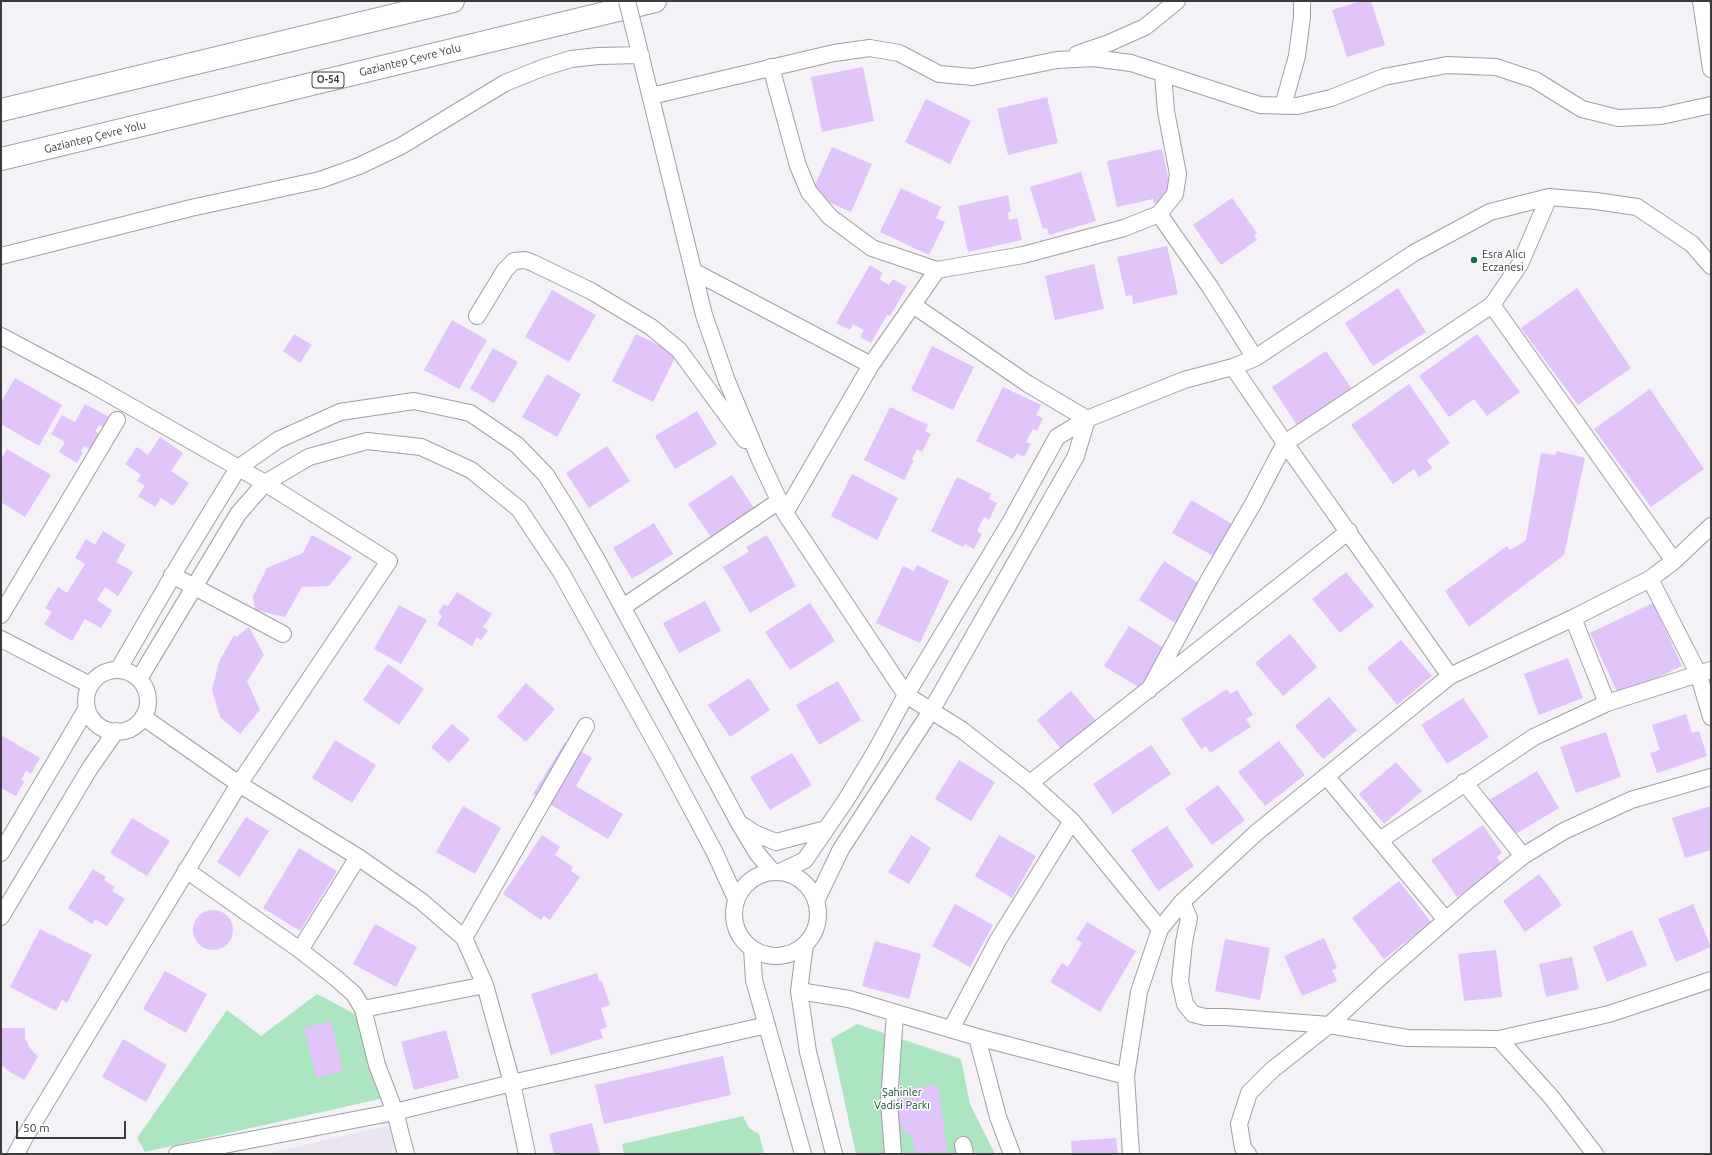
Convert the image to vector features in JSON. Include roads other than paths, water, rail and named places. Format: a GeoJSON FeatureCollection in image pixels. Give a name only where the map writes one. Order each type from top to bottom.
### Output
{"type":"FeatureCollection","features":[{"type":"Feature","properties":{"kind":"highway"},"geometry":{"type":"LineString","coordinates":[[1,110],[453,1]]}},
{"type":"Feature","properties":{"kind":"highway","name":"Gaziantep Çevre Yolu"},"geometry":{"type":"LineString","coordinates":[[1,159],[655,1]]}},
{"type":"Feature","properties":{"kind":"street"},"geometry":{"type":"LineString","coordinates":[[627,1],[704,314],[728,381],[760,460],[782,507],[906,695],[962,730],[1030,783],[1072,821],[1160,929]]}},
{"type":"Feature","properties":{"kind":"street"},"geometry":{"type":"LineString","coordinates":[[651,96],[834,53],[870,48],[899,53],[939,74],[973,77],[1057,60],[1110,43],[1145,27],[1177,1]]}},
{"type":"Feature","properties":{"kind":"street"},"geometry":{"type":"LineString","coordinates":[[1283,106],[1297,56],[1302,17],[1302,1]]}},
{"type":"Feature","properties":{"kind":"street"},"geometry":{"type":"LineString","coordinates":[[1701,1],[1711,69]]}},
{"type":"Feature","properties":{"kind":"street"},"geometry":{"type":"LineString","coordinates":[[1,256],[183,210],[320,180],[359,166],[401,146],[505,83],[542,68],[571,59],[598,56],[641,55]]}},
{"type":"Feature","properties":{"kind":"street"},"geometry":{"type":"LineString","coordinates":[[1057,60],[1093,58],[1130,63],[1213,92],[1260,105],[1297,106],[1331,98],[1384,77],[1447,65],[1496,67],[1535,80],[1582,109],[1618,118],[1661,116],[1711,105]]}},
{"type":"Feature","properties":{"kind":"street"},"geometry":{"type":"LineString","coordinates":[[772,67],[798,166],[809,192],[830,217],[872,248],[937,270],[1023,255],[1124,228],[1159,214],[1175,194],[1178,174],[1166,112],[1163,74]]}},
{"type":"Feature","properties":{"kind":"street"},"geometry":{"type":"LineString","coordinates":[[118,670],[172,575],[238,468],[278,440],[340,412],[414,401],[470,413],[517,445],[546,475],[571,515],[623,607],[739,823],[757,853],[777,871],[791,874],[807,884],[816,901],[818,920],[811,937],[805,944],[793,952],[779,956],[765,955],[752,949],[744,943],[735,927],[733,913],[736,899],[740,890],[746,883],[763,873],[777,871],[805,860],[846,800],[874,754],[906,695],[1008,526],[1057,437],[1087,419],[1184,380],[1233,367],[1255,358],[1414,253],[1490,212],[1549,197],[1596,201],[1636,207],[1692,244],[1711,266]]}},
{"type":"Feature","properties":{"kind":"street"},"geometry":{"type":"LineString","coordinates":[[1148,690],[1253,504],[1285,444],[1492,305],[1520,264],[1549,197]]}},
{"type":"Feature","properties":{"kind":"street"},"geometry":{"type":"LineString","coordinates":[[1159,214],[1210,287],[1255,358]]}},
{"type":"Feature","properties":{"kind":"street"},"geometry":{"type":"LineString","coordinates":[[477,316],[505,270],[514,261],[525,260],[591,291],[651,327],[679,350],[760,460]]}},
{"type":"Feature","properties":{"kind":"street"},"geometry":{"type":"LineString","coordinates":[[693,270],[871,366]]}},
{"type":"Feature","properties":{"kind":"street"},"geometry":{"type":"LineString","coordinates":[[623,607],[782,507],[871,366],[937,270]]}},
{"type":"Feature","properties":{"kind":"street"},"geometry":{"type":"LineString","coordinates":[[913,305],[1028,384],[1087,419]]}},
{"type":"Feature","properties":{"kind":"street"},"geometry":{"type":"LineString","coordinates":[[1492,305],[1674,561]]}},
{"type":"Feature","properties":{"kind":"street"},"geometry":{"type":"LineString","coordinates":[[4,342],[93,385],[265,484],[389,561],[239,784],[29,1130],[16,1154]]}},
{"type":"Feature","properties":{"kind":"street"},"geometry":{"type":"LineString","coordinates":[[1233,367],[1285,444],[1349,531],[1450,676]]}},
{"type":"Feature","properties":{"kind":"street"},"geometry":{"type":"LineString","coordinates":[[816,901],[841,849],[931,711],[1076,456],[1087,419]]}},
{"type":"Feature","properties":{"kind":"street"},"geometry":{"type":"LineString","coordinates":[[1,615],[117,420]]}},
{"type":"Feature","properties":{"kind":"street"},"geometry":{"type":"LineString","coordinates":[[139,679],[238,514],[265,484],[309,457],[367,441],[421,447],[471,470],[519,509],[561,572],[618,673],[714,851],[736,899]]}},
{"type":"Feature","properties":{"kind":"street"},"geometry":{"type":"LineString","coordinates":[[1131,1154],[1126,1076],[1139,992],[1160,929],[1182,902],[1256,833],[1450,676],[1573,618],[1650,579],[1674,561],[1711,526]]}},
{"type":"Feature","properties":{"kind":"street"},"geometry":{"type":"LineString","coordinates":[[1030,783],[1349,531]]}},
{"type":"Feature","properties":{"kind":"street"},"geometry":{"type":"LineString","coordinates":[[172,575],[284,634]]}},
{"type":"Feature","properties":{"kind":"street"},"geometry":{"type":"LineString","coordinates":[[1650,579],[1705,672],[1711,717]]}},
{"type":"Feature","properties":{"kind":"street"},"geometry":{"type":"LineString","coordinates":[[1573,618],[1607,703]]}},
{"type":"Feature","properties":{"kind":"street"},"geometry":{"type":"LineString","coordinates":[[1,639],[90,685]]}},
{"type":"Feature","properties":{"kind":"street"},"geometry":{"type":"LineString","coordinates":[[118,670],[126,671],[139,679],[147,693],[146,709],[143,717],[132,728],[116,732],[100,727],[94,722],[87,708],[86,700],[90,685],[102,674],[118,670]]}},
{"type":"Feature","properties":{"kind":"street"},"geometry":{"type":"LineString","coordinates":[[1380,840],[1464,782],[1534,737],[1607,703],[1705,672]]}},
{"type":"Feature","properties":{"kind":"street"},"geometry":{"type":"LineString","coordinates":[[1,853],[87,708]]}},
{"type":"Feature","properties":{"kind":"street"},"geometry":{"type":"LineString","coordinates":[[143,717],[239,784],[358,857],[421,901],[464,938],[485,985],[512,1083],[527,1154]]}},
{"type":"Feature","properties":{"kind":"street"},"geometry":{"type":"LineString","coordinates":[[464,938],[586,726]]}},
{"type":"Feature","properties":{"kind":"street"},"geometry":{"type":"LineString","coordinates":[[1,917],[90,768],[116,732]]}},
{"type":"Feature","properties":{"kind":"street"},"geometry":{"type":"LineString","coordinates":[[1326,776],[1446,920]]}},
{"type":"Feature","properties":{"kind":"street"},"geometry":{"type":"LineString","coordinates":[[1248,1154],[1243,1148],[1239,1124],[1249,1093],[1272,1070],[1329,1025],[1446,920],[1523,856],[1564,831],[1631,800],[1711,777]]}},
{"type":"Feature","properties":{"kind":"street"},"geometry":{"type":"LineString","coordinates":[[1464,782],[1523,856]]}},
{"type":"Feature","properties":{"kind":"street"},"geometry":{"type":"LineString","coordinates":[[951,1029],[998,940],[1072,821]]}},
{"type":"Feature","properties":{"kind":"street"},"geometry":{"type":"LineString","coordinates":[[739,823],[754,833],[776,842],[826,829]]}},
{"type":"Feature","properties":{"kind":"street"},"geometry":{"type":"LineString","coordinates":[[300,950],[358,857]]}},
{"type":"Feature","properties":{"kind":"street"},"geometry":{"type":"LineString","coordinates":[[186,870],[300,950],[354,994],[363,1009],[377,1065],[395,1112],[406,1154]]}},
{"type":"Feature","properties":{"kind":"street"},"geometry":{"type":"LineString","coordinates":[[1182,902],[1189,918],[1184,942],[1180,981],[1185,1004],[1193,1014],[1205,1017],[1226,1017],[1329,1025],[1407,1038],[1498,1039],[1609,1014],[1711,980]]}},
{"type":"Feature","properties":{"kind":"street"},"geometry":{"type":"LineString","coordinates":[[805,944],[799,991],[808,1052],[834,1154]]}},
{"type":"Feature","properties":{"kind":"street"},"geometry":{"type":"LineString","coordinates":[[752,949],[754,980],[803,1154]]}},
{"type":"Feature","properties":{"kind":"street"},"geometry":{"type":"LineString","coordinates":[[363,1009],[485,985]]}},
{"type":"Feature","properties":{"kind":"street"},"geometry":{"type":"LineString","coordinates":[[799,991],[849,1000],[977,1037],[1126,1076]]}},
{"type":"Feature","properties":{"kind":"street"},"geometry":{"type":"LineString","coordinates":[[893,1154],[889,1102],[895,1013]]}},
{"type":"Feature","properties":{"kind":"street"},"geometry":{"type":"LineString","coordinates":[[177,1154],[232,1149],[767,1025]]}},
{"type":"Feature","properties":{"kind":"street"},"geometry":{"type":"LineString","coordinates":[[977,1037],[998,1117],[1012,1154]]}},
{"type":"Feature","properties":{"kind":"street"},"geometry":{"type":"LineString","coordinates":[[1498,1039],[1552,1098],[1595,1154]]}},
{"type":"Feature","properties":{"kind":"place","name":"Esra Alıcı Eczanesi"},"geometry":{"type":"Point","coordinates":[1474,260]}},
{"type":"Feature","properties":{"kind":"park label","name":"Şahinler Vadisi Parkı"},"geometry":{"type":"Point","coordinates":[902,1098]}}]}
